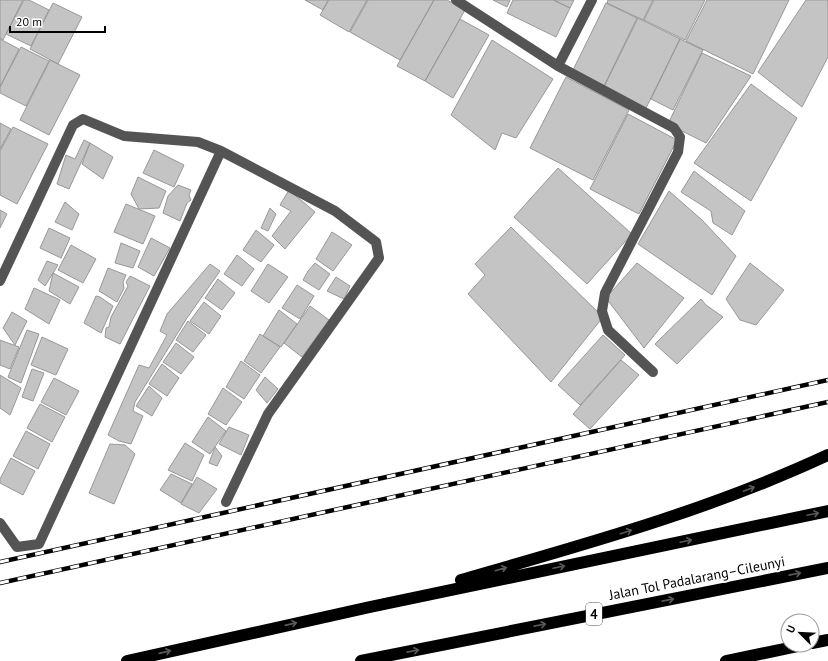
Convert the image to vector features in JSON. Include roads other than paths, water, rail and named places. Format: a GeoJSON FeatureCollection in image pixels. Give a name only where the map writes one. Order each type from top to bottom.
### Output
{"type":"FeatureCollection","features":[{"type":"Feature","properties":{"kind":"highway"},"geometry":{"type":"LineString","coordinates":[[370,607],[606,538],[674,516],[749,489],[828,455]]}},
{"type":"Feature","properties":{"kind":"highway"},"geometry":{"type":"LineString","coordinates":[[126,661],[370,607],[828,511]]}},
{"type":"Feature","properties":{"kind":"highway","name":"Jalan Tol Padalarang–Cileunyi"},"geometry":{"type":"LineString","coordinates":[[361,661],[828,568]]}},
{"type":"Feature","properties":{"kind":"highway"},"geometry":{"type":"LineString","coordinates":[[726,661],[780,650]]}},
{"type":"Feature","properties":{"kind":"street"},"geometry":{"type":"LineString","coordinates":[[456,0],[558,66],[674,128],[680,137],[678,152],[605,293],[602,311],[608,330],[654,372]]}},
{"type":"Feature","properties":{"kind":"street"},"geometry":{"type":"LineString","coordinates":[[558,66],[592,0]]}},
{"type":"Feature","properties":{"kind":"street"},"geometry":{"type":"LineString","coordinates":[[0,281],[73,125],[83,119],[124,136],[198,142],[221,151],[335,211],[376,242],[379,258],[268,414],[226,502]]}},
{"type":"Feature","properties":{"kind":"street"},"geometry":{"type":"LineString","coordinates":[[0,522],[17,547],[40,544],[221,151]]}},
{"type":"Feature","properties":{"kind":"railway"},"geometry":{"type":"LineString","coordinates":[[0,562],[828,380]]}},
{"type":"Feature","properties":{"kind":"railway"},"geometry":{"type":"LineString","coordinates":[[0,583],[828,402]]}}]}
